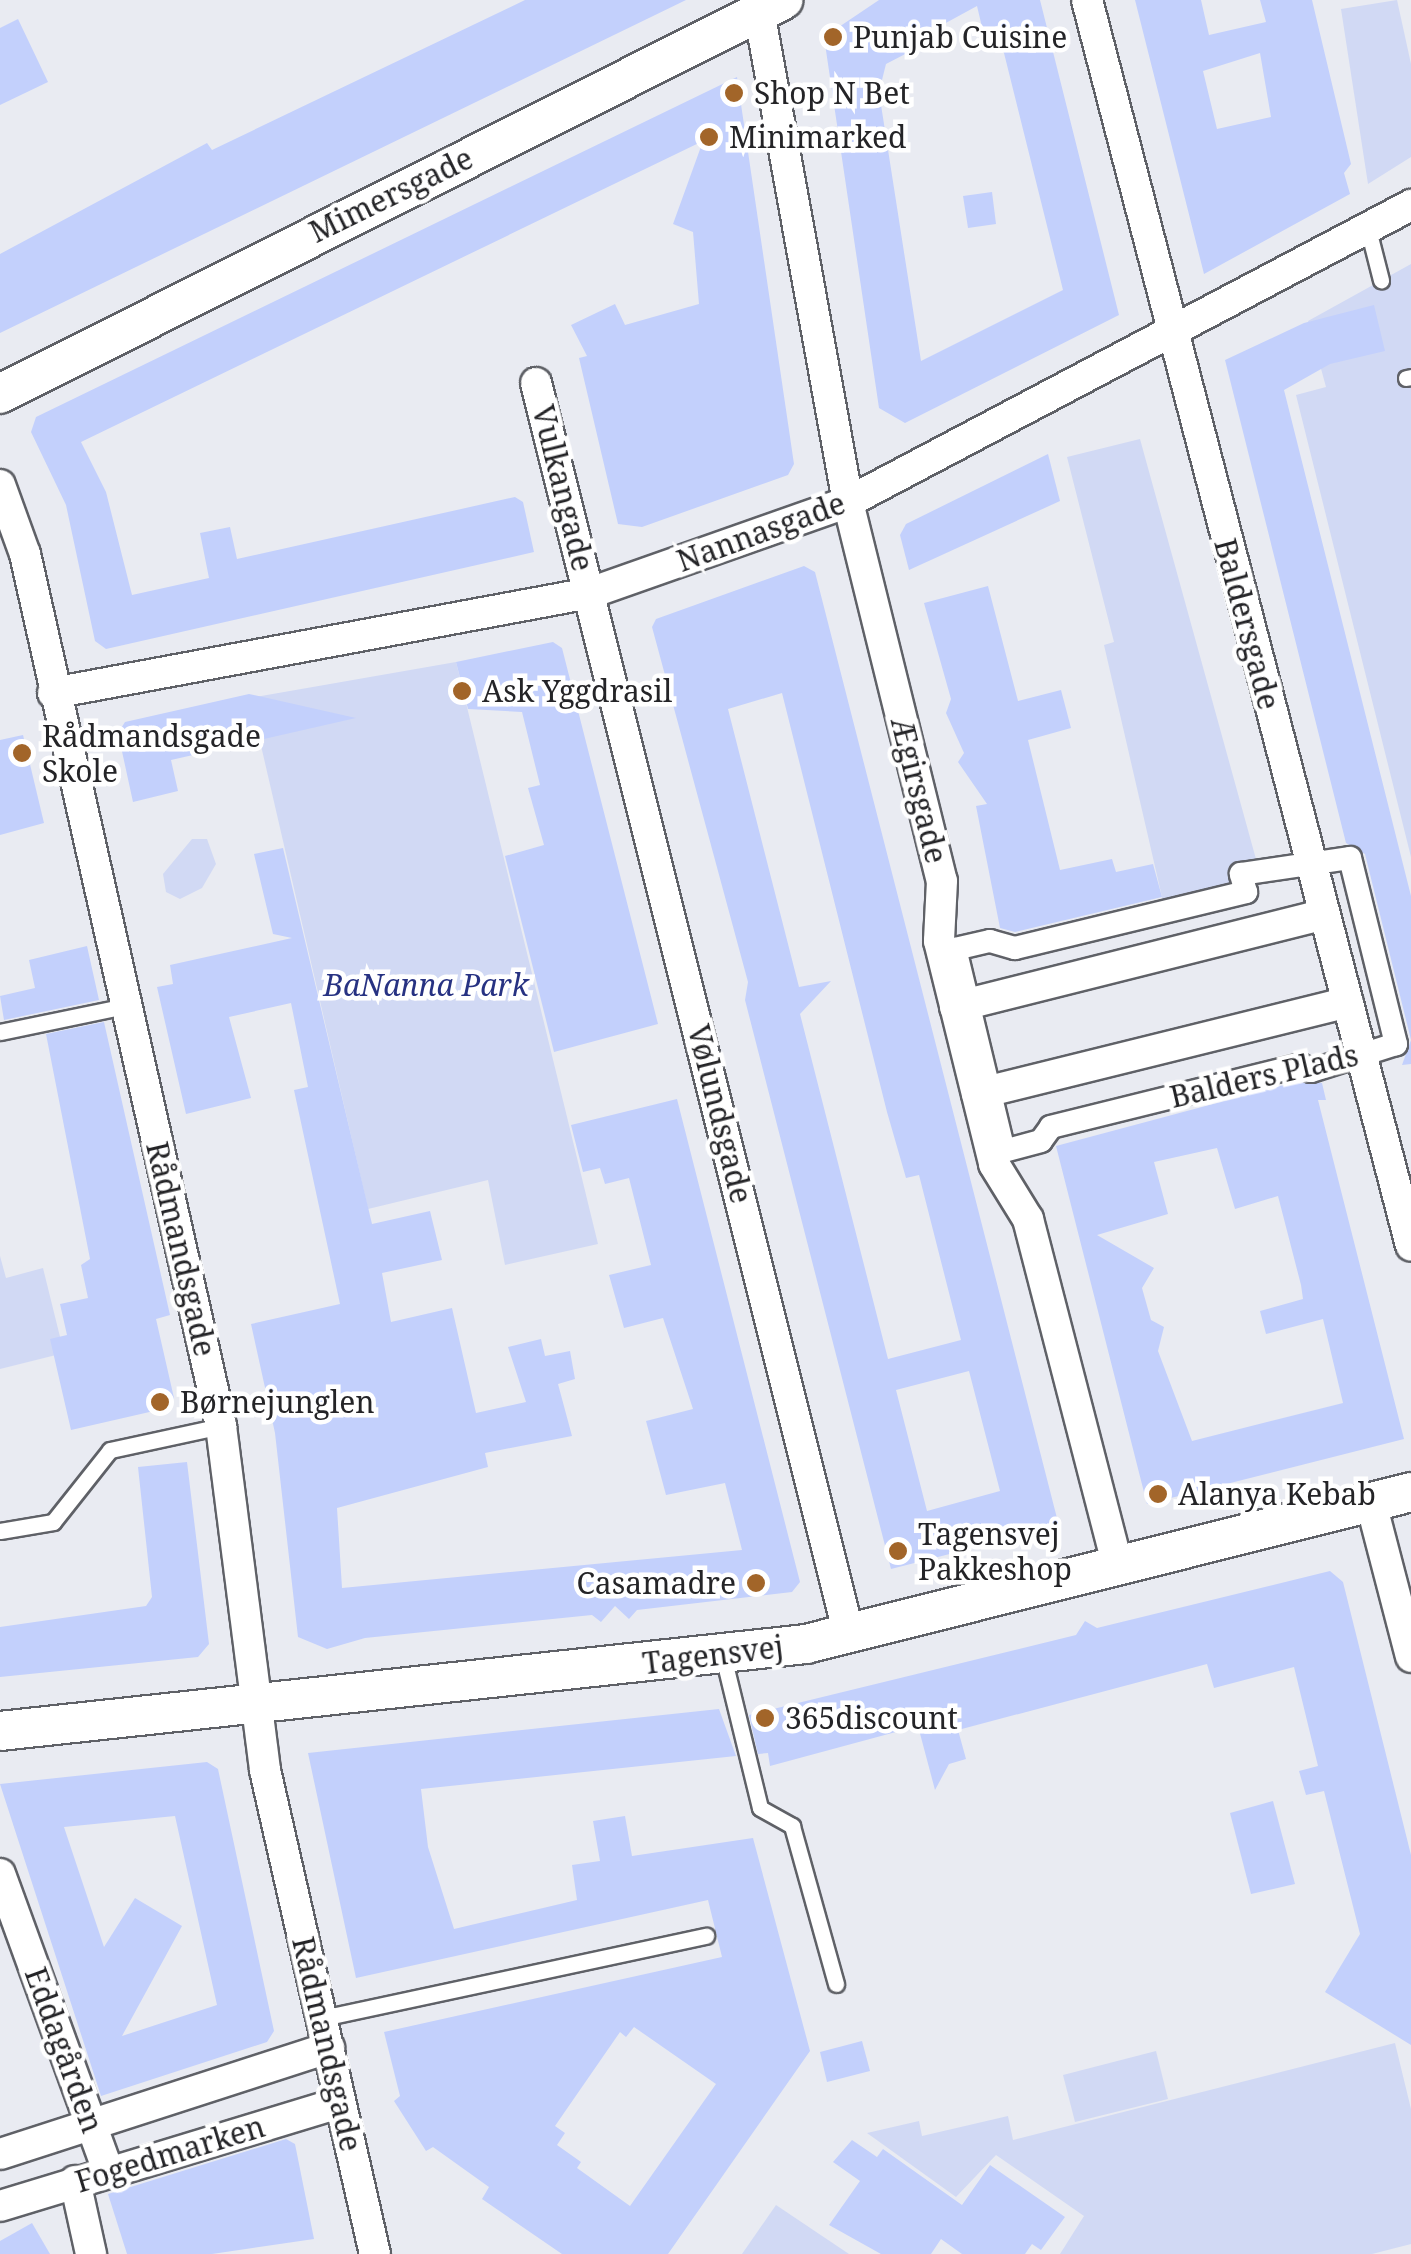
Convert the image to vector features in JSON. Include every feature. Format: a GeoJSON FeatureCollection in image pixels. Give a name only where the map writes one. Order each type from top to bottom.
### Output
{"type":"FeatureCollection","features":[{"type":"Feature","properties":{"kind":"street","name":"Baldersgade"},"geometry":{"type":"LineString","coordinates":[[1087,0],[1411,1246]]}},
{"type":"Feature","properties":{"kind":"street","name":"Mimersgade"},"geometry":{"type":"LineString","coordinates":[[0,394],[768,4]]}},
{"type":"Feature","properties":{"kind":"street","name":"Ægirsgade"},"geometry":{"type":"LineString","coordinates":[[768,4],[848,502],[942,882],[939,941],[982,1093],[994,1164],[1028,1220],[1118,1567]]}},
{"type":"Feature","properties":{"kind":"street","name":"Nannasgade"},"geometry":{"type":"LineString","coordinates":[[53,692],[590,593],[848,502],[1172,337],[1411,204]]}},
{"type":"Feature","properties":{"kind":"street","name":"Vulkangade"},"geometry":{"type":"LineString","coordinates":[[536,383],[590,593]]}},
{"type":"Feature","properties":{"kind":"street","name":"Rådmandsgade"},"geometry":{"type":"LineString","coordinates":[[0,485],[24,554],[222,1426],[257,1704],[375,2254]]}},
{"type":"Feature","properties":{"kind":"street","name":"Vølundsgade"},"geometry":{"type":"LineString","coordinates":[[590,593],[850,1636]]}},
{"type":"Feature","properties":{"kind":"street","name":"Balders Plads"},"geometry":{"type":"LineString","coordinates":[[960,1006],[955,949],[990,941],[1014,948],[1246,892],[1241,874],[1309,860],[1350,858],[1396,1044],[1051,1127],[1040,1141],[1004,1151],[982,1093],[1348,1002]]}},
{"type":"Feature","properties":{"kind":"street"},"geometry":{"type":"LineString","coordinates":[[960,1006],[1324,914]]}},
{"type":"Feature","properties":{"kind":"street","name":"Tagensvej"},"geometry":{"type":"LineString","coordinates":[[0,1731],[722,1656],[850,1636],[1411,1492]]}},
{"type":"Feature","properties":{"kind":"street"},"geometry":{"type":"LineString","coordinates":[[1372,1503],[1411,1657]]}},
{"type":"Feature","properties":{"kind":"street","name":"Eddagården"},"geometry":{"type":"LineString","coordinates":[[0,1874],[108,2170]]}},
{"type":"Feature","properties":{"kind":"street","name":"Fogedmarken"},"geometry":{"type":"LineString","coordinates":[[0,2154],[328,2048]]}},
{"type":"Feature","properties":{"kind":"street","name":"Fogedmarken"},"geometry":{"type":"LineString","coordinates":[[0,2206],[108,2170],[340,2104]]}},
{"type":"Feature","properties":{"kind":"street"},"geometry":{"type":"LineString","coordinates":[[75,2181],[92,2254]]}},
{"type":"Feature","properties":{"kind":"lane"},"geometry":{"type":"LineString","coordinates":[[1368,229],[1381,280]]}},
{"type":"Feature","properties":{"kind":"lane"},"geometry":{"type":"LineString","coordinates":[[0,1032],[125,1006]]}},
{"type":"Feature","properties":{"kind":"lane"},"geometry":{"type":"LineString","coordinates":[[0,1531],[54,1522],[110,1450],[222,1426]]}},
{"type":"Feature","properties":{"kind":"lane"},"geometry":{"type":"LineString","coordinates":[[722,1656],[760,1808],[792,1826],[836,1984]]}},
{"type":"Feature","properties":{"kind":"lane"},"geometry":{"type":"LineString","coordinates":[[322,2018],[706,1936]]}},
{"type":"Feature","properties":{"kind":"green space"},"geometry":{"type":"Polygon","coordinates":[[[1397,0],[1411,64],[1411,157],[1368,184],[1341,9],[1397,0]]]}},
{"type":"Feature","properties":{"kind":"green space"},"geometry":{"type":"Polygon","coordinates":[[[1411,264],[1411,857],[1296,395],[1326,387],[1308,321],[1411,264]]]}},
{"type":"Feature","properties":{"kind":"green space"},"geometry":{"type":"Polygon","coordinates":[[[1140,439],[1259,870],[1246,892],[1165,910],[1104,645],[1114,642],[1067,457],[1140,439]]]}},
{"type":"Feature","properties":{"kind":"green space","name":"BaNanna Park"},"geometry":{"type":"Polygon","coordinates":[[[456,662],[598,1244],[505,1265],[488,1180],[368,1209],[250,698],[456,662]]]}},
{"type":"Feature","properties":{"kind":"green space"},"geometry":{"type":"Polygon","coordinates":[[[192,839],[207,839],[216,864],[202,888],[180,899],[166,892],[163,874],[192,839]]]}},
{"type":"Feature","properties":{"kind":"green space"},"geometry":{"type":"Polygon","coordinates":[[[0,1256],[6,1278],[43,1268],[64,1353],[0,1369],[0,1256]]]}},
{"type":"Feature","properties":{"kind":"green space"},"geometry":{"type":"Polygon","coordinates":[[[1395,2043],[1411,2109],[1411,2244],[1372,2254],[1060,2254],[1084,2216],[996,2155],[956,2197],[867,2133],[919,2121],[922,2136],[1008,2116],[1013,2140],[1395,2043]]]}},
{"type":"Feature","properties":{"kind":"green space"},"geometry":{"type":"Polygon","coordinates":[[[1156,2051],[1168,2099],[1075,2122],[1063,2075],[1156,2051]]]}},
{"type":"Feature","properties":{"kind":"green space"},"geometry":{"type":"Polygon","coordinates":[[[776,2205],[849,2254],[742,2254],[776,2205]]]}},
{"type":"Feature","properties":{"kind":"building"},"geometry":{"type":"Polygon","coordinates":[[[525,0],[686,0],[0,333],[0,254],[207,143],[212,150],[525,0]]]}},
{"type":"Feature","properties":{"kind":"building"},"geometry":{"type":"Polygon","coordinates":[[[879,0],[1040,0],[1119,315],[905,423],[879,408],[824,37],[879,0]],[[977,6],[909,43],[913,50],[886,64],[879,92],[921,361],[1063,290],[1002,45],[987,48],[977,6]]]}},
{"type":"Feature","properties":{"kind":"building"},"geometry":{"type":"Polygon","coordinates":[[[1135,0],[1201,0],[1209,35],[1266,22],[1260,0],[1312,0],[1351,164],[1344,173],[1350,194],[1204,274],[1135,0]],[[1260,53],[1203,71],[1217,129],[1271,117],[1260,53]]]}},
{"type":"Feature","properties":{"kind":"building"},"geometry":{"type":"Polygon","coordinates":[[[18,19],[48,82],[0,105],[0,28],[18,19]]]}},
{"type":"Feature","properties":{"kind":"building"},"geometry":{"type":"Polygon","coordinates":[[[737,77],[794,464],[788,475],[642,527],[618,524],[579,358],[587,356],[571,325],[615,304],[625,325],[699,304],[693,232],[673,224],[703,141],[81,442],[106,492],[132,595],[209,578],[200,533],[230,527],[237,559],[515,497],[523,502],[534,552],[106,649],[95,641],[66,505],[31,432],[36,417],[737,77]]]}},
{"type":"Feature","properties":{"kind":"building"},"geometry":{"type":"Polygon","coordinates":[[[992,192],[996,224],[968,228],[963,196],[992,192]]]}},
{"type":"Feature","properties":{"kind":"building"},"geometry":{"type":"Polygon","coordinates":[[[1374,305],[1385,351],[1330,364],[1284,390],[1411,896],[1411,1040],[1365,854],[1346,843],[1225,360],[1304,323],[1374,305]]]}},
{"type":"Feature","properties":{"kind":"building"},"geometry":{"type":"Polygon","coordinates":[[[1048,454],[1060,501],[909,570],[900,535],[906,524],[1048,454]]]}},
{"type":"Feature","properties":{"kind":"building"},"geometry":{"type":"Polygon","coordinates":[[[804,566],[815,572],[1059,1526],[891,1569],[745,1000],[748,982],[652,627],[656,619],[804,566]],[[782,693],[728,709],[799,987],[831,981],[800,1014],[888,1359],[961,1340],[919,1175],[906,1178],[887,1112],[782,693]],[[969,1371],[896,1390],[927,1511],[1000,1491],[969,1371]]]}},
{"type":"Feature","properties":{"kind":"building"},"geometry":{"type":"Polygon","coordinates":[[[988,586],[1018,701],[1061,690],[1071,728],[1028,740],[1060,870],[1112,859],[1116,872],[1153,864],[1162,897],[1015,932],[1000,928],[976,806],[987,804],[958,762],[964,753],[946,713],[951,699],[924,603],[988,586]]]}},
{"type":"Feature","properties":{"kind":"building"},"geometry":{"type":"Polygon","coordinates":[[[553,642],[562,648],[658,1024],[554,1052],[505,856],[544,845],[528,788],[540,785],[522,712],[468,709],[456,662],[553,642]]]}},
{"type":"Feature","properties":{"kind":"building"},"geometry":{"type":"Polygon","coordinates":[[[249,694],[356,718],[171,760],[178,791],[133,802],[118,733],[125,722],[249,694]]]}},
{"type":"Feature","properties":{"kind":"building"},"geometry":{"type":"Polygon","coordinates":[[[23,735],[44,823],[0,835],[0,740],[23,735]]]}},
{"type":"Feature","properties":{"kind":"building"},"geometry":{"type":"Polygon","coordinates":[[[283,848],[372,1224],[430,1211],[442,1260],[382,1273],[391,1322],[452,1308],[476,1413],[526,1402],[508,1347],[541,1339],[545,1356],[570,1351],[575,1379],[558,1384],[572,1436],[485,1453],[488,1467],[337,1508],[342,1588],[742,1550],[725,1483],[666,1495],[646,1421],[693,1409],[663,1318],[624,1328],[609,1275],[651,1265],[629,1178],[605,1184],[600,1168],[583,1172],[571,1125],[677,1099],[800,1582],[792,1592],[637,1610],[629,1619],[615,1606],[601,1622],[592,1615],[365,1638],[327,1649],[298,1637],[275,1433],[251,1324],[340,1304],[294,1090],[308,1087],[291,1003],[229,1017],[251,1098],[186,1114],[157,987],[173,984],[170,965],[292,938],[273,934],[254,854],[283,848]]]}},
{"type":"Feature","properties":{"kind":"building"},"geometry":{"type":"Polygon","coordinates":[[[87,946],[99,1000],[4,1020],[0,996],[35,988],[29,960],[87,946]]]}},
{"type":"Feature","properties":{"kind":"building"},"geometry":{"type":"Polygon","coordinates":[[[104,1022],[170,1315],[156,1319],[174,1398],[167,1408],[71,1430],[50,1339],[67,1335],[60,1304],[88,1298],[81,1265],[90,1259],[46,1034],[104,1022]]]}},
{"type":"Feature","properties":{"kind":"building"},"geometry":{"type":"Polygon","coordinates":[[[1411,1040],[1411,1064],[1402,1065],[1411,1040]]]}},
{"type":"Feature","properties":{"kind":"building"},"geometry":{"type":"Polygon","coordinates":[[[1299,1081],[1322,1083],[1326,1100],[1318,1100],[1404,1439],[1147,1504],[1056,1146],[1299,1081]],[[1217,1148],[1154,1162],[1168,1214],[1097,1235],[1154,1268],[1142,1288],[1151,1320],[1164,1327],[1158,1351],[1192,1441],[1343,1403],[1323,1319],[1266,1334],[1260,1311],[1303,1299],[1278,1196],[1235,1209],[1217,1148]]]}},
{"type":"Feature","properties":{"kind":"building"},"geometry":{"type":"Polygon","coordinates":[[[187,1462],[209,1644],[198,1657],[0,1677],[0,1627],[146,1606],[152,1597],[138,1467],[187,1462]]]}},
{"type":"Feature","properties":{"kind":"building"},"geometry":{"type":"Polygon","coordinates":[[[1330,1571],[1343,1582],[1411,1855],[1411,2045],[1325,1992],[1360,1934],[1324,1791],[1306,1795],[1299,1771],[1318,1766],[1294,1667],[1214,1688],[1207,1664],[958,1730],[966,1759],[949,1764],[935,1790],[918,1726],[770,1766],[768,1753],[758,1754],[749,1715],[1076,1635],[1085,1621],[1097,1628],[1330,1571]]]}},
{"type":"Feature","properties":{"kind":"building"},"geometry":{"type":"Polygon","coordinates":[[[719,1709],[736,1756],[421,1789],[428,1847],[454,1929],[577,1900],[572,1865],[600,1861],[593,1821],[625,1816],[632,1856],[753,1838],[810,2051],[668,2254],[562,2254],[482,2199],[489,2187],[433,2147],[426,2151],[394,2101],[400,2096],[384,2032],[722,1957],[708,1900],[356,1978],[308,1753],[719,1709]],[[634,2027],[626,2037],[620,2032],[555,2126],[565,2133],[557,2145],[581,2162],[577,2168],[630,2206],[716,2084],[634,2027]]]}},
{"type":"Feature","properties":{"kind":"building"},"geometry":{"type":"Polygon","coordinates":[[[207,1762],[218,1769],[274,2031],[267,2042],[101,2096],[0,1784],[207,1762]],[[175,1816],[64,1827],[104,1947],[135,1898],[182,1926],[122,2036],[217,2005],[175,1816]]]}},
{"type":"Feature","properties":{"kind":"building"},"geometry":{"type":"Polygon","coordinates":[[[1273,1801],[1295,1884],[1251,1894],[1230,1813],[1273,1801]]]}},
{"type":"Feature","properties":{"kind":"building"},"geometry":{"type":"Polygon","coordinates":[[[862,2041],[870,2071],[827,2082],[820,2052],[862,2041]]]}},
{"type":"Feature","properties":{"kind":"building"},"geometry":{"type":"Polygon","coordinates":[[[286,2139],[295,2144],[314,2239],[212,2254],[127,2254],[108,2194],[286,2139]]]}},
{"type":"Feature","properties":{"kind":"building"},"geometry":{"type":"Polygon","coordinates":[[[852,2140],[877,2157],[883,2149],[962,2205],[990,2165],[1065,2217],[1041,2250],[1032,2244],[1025,2254],[962,2254],[941,2239],[931,2254],[881,2254],[829,2225],[860,2181],[833,2162],[852,2140]]]}},
{"type":"Feature","properties":{"kind":"building"},"geometry":{"type":"Polygon","coordinates":[[[32,2223],[50,2254],[0,2254],[0,2241],[32,2223]]]}},
{"type":"Feature","properties":{"kind":"place","name":"Punjab Cuisine"},"geometry":{"type":"Point","coordinates":[833,37]}},
{"type":"Feature","properties":{"kind":"place","name":"Shop N Bet"},"geometry":{"type":"Point","coordinates":[734,93]}},
{"type":"Feature","properties":{"kind":"place","name":"Minimarked"},"geometry":{"type":"Point","coordinates":[709,137]}},
{"type":"Feature","properties":{"kind":"place","name":"Ask Yggdrasil"},"geometry":{"type":"Point","coordinates":[462,691]}},
{"type":"Feature","properties":{"kind":"place","name":"Rådmandsgade Skole"},"geometry":{"type":"Point","coordinates":[22,753]}},
{"type":"Feature","properties":{"kind":"place","name":"Børnejunglen"},"geometry":{"type":"Point","coordinates":[160,1402]}},
{"type":"Feature","properties":{"kind":"place","name":"Alanya Kebab"},"geometry":{"type":"Point","coordinates":[1158,1494]}},
{"type":"Feature","properties":{"kind":"place","name":"Tagensvej Pakkeshop"},"geometry":{"type":"Point","coordinates":[898,1551]}},
{"type":"Feature","properties":{"kind":"place","name":"Casamadre"},"geometry":{"type":"Point","coordinates":[756,1583]}},
{"type":"Feature","properties":{"kind":"place","name":"365discount"},"geometry":{"type":"Point","coordinates":[765,1718]}}]}
